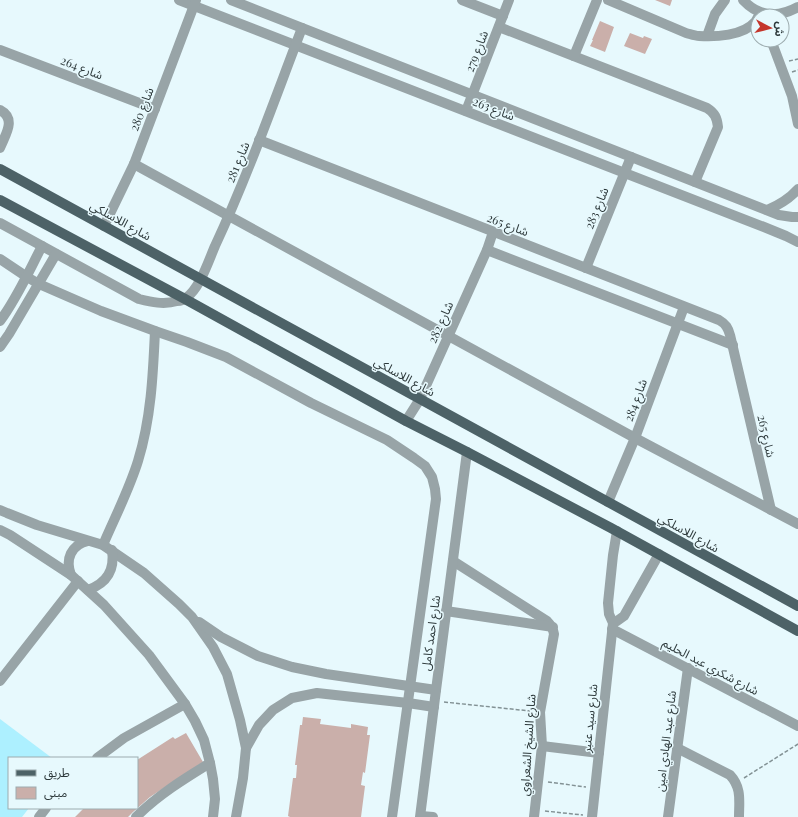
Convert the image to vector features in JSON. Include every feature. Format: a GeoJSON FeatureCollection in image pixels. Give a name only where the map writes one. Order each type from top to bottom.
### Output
{"type":"FeatureCollection","features":[{"type":"Feature","properties":{"kind":"main road","name":"شارع اللاسلكي"},"geometry":{"type":"LineString","coordinates":[[0,169],[798,606]]}},
{"type":"Feature","properties":{"kind":"main road"},"geometry":{"type":"LineString","coordinates":[[0,200],[406,420],[617,531],[798,631]]}},
{"type":"Feature","properties":{"kind":"street","name":"شارع 263"},"geometry":{"type":"LineString","coordinates":[[179,0],[195,3],[295,45],[764,227],[798,242]]}},
{"type":"Feature","properties":{"kind":"street","name":"شارع 263"},"geometry":{"type":"LineString","coordinates":[[231,0],[779,215],[798,217]]}},
{"type":"Feature","properties":{"kind":"street"},"geometry":{"type":"LineString","coordinates":[[462,0],[503,16]]}},
{"type":"Feature","properties":{"kind":"street","name":"شارع 279"},"geometry":{"type":"LineString","coordinates":[[466,111],[509,0]]}},
{"type":"Feature","properties":{"kind":"street"},"geometry":{"type":"LineString","coordinates":[[574,56],[597,0]]}},
{"type":"Feature","properties":{"kind":"street"},"geometry":{"type":"LineString","coordinates":[[608,0],[686,33],[698,36],[729,35],[750,26]]}},
{"type":"Feature","properties":{"kind":"street"},"geometry":{"type":"LineString","coordinates":[[707,36],[715,14],[725,0]]}},
{"type":"Feature","properties":{"kind":"street"},"geometry":{"type":"LineString","coordinates":[[742,0],[752,8]]}},
{"type":"Feature","properties":{"kind":"street","name":"شارع 280"},"geometry":{"type":"LineString","coordinates":[[104,226],[134,164],[195,3]]}},
{"type":"Feature","properties":{"kind":"street"},"geometry":{"type":"LineString","coordinates":[[499,27],[707,108],[713,112],[717,119],[718,127],[695,182]]}},
{"type":"Feature","properties":{"kind":"street","name":"شارع 281"},"geometry":{"type":"LineString","coordinates":[[185,299],[196,287],[228,217],[302,28]]}},
{"type":"Feature","properties":{"kind":"street"},"geometry":{"type":"LineString","coordinates":[[774,48],[792,96],[798,124]]}},
{"type":"Feature","properties":{"kind":"street","name":"شارع 264"},"geometry":{"type":"LineString","coordinates":[[0,50],[155,109]]}},
{"type":"Feature","properties":{"kind":"street"},"geometry":{"type":"LineString","coordinates":[[0,110],[7,115],[9,123],[0,148]]}},
{"type":"Feature","properties":{"kind":"street","name":"شارع 265"},"geometry":{"type":"LineString","coordinates":[[259,140],[684,306],[719,320],[725,324],[729,329],[771,510]]}},
{"type":"Feature","properties":{"kind":"street","name":"شارع 283"},"geometry":{"type":"LineString","coordinates":[[586,268],[631,157]]}},
{"type":"Feature","properties":{"kind":"street"},"geometry":{"type":"LineString","coordinates":[[134,164],[448,337],[798,524]]}},
{"type":"Feature","properties":{"kind":"street"},"geometry":{"type":"LineString","coordinates":[[767,210],[780,204],[798,189]]}},
{"type":"Feature","properties":{"kind":"street"},"geometry":{"type":"LineString","coordinates":[[0,223],[139,299],[149,302],[170,303],[185,299]]}},
{"type":"Feature","properties":{"kind":"street","name":"شارع 282"},"geometry":{"type":"LineString","coordinates":[[406,420],[420,400],[487,250],[493,232]]}},
{"type":"Feature","properties":{"kind":"street"},"geometry":{"type":"LineString","coordinates":[[0,321],[10,308],[42,246]]}},
{"type":"Feature","properties":{"kind":"street"},"geometry":{"type":"LineString","coordinates":[[487,250],[733,346]]}},
{"type":"Feature","properties":{"kind":"street"},"geometry":{"type":"LineString","coordinates":[[0,347],[56,254]]}},
{"type":"Feature","properties":{"kind":"street"},"geometry":{"type":"LineString","coordinates":[[0,259],[39,284],[101,311],[226,357],[311,403],[387,440],[425,466],[432,477],[436,500],[392,817]]}},
{"type":"Feature","properties":{"kind":"street","name":"شارع 284"},"geometry":{"type":"LineString","coordinates":[[608,502],[635,438],[684,306]]}},
{"type":"Feature","properties":{"kind":"street"},"geometry":{"type":"LineString","coordinates":[[88,590],[100,584],[108,575],[112,563],[108,548],[138,461],[145,434],[151,397],[156,331]]}},
{"type":"Feature","properties":{"kind":"street","name":"شارع احمد كامل"},"geometry":{"type":"LineString","coordinates":[[420,816],[467,452]]}},
{"type":"Feature","properties":{"kind":"street"},"geometry":{"type":"LineString","coordinates":[[0,510],[37,525],[108,548],[144,572],[192,617],[213,647],[227,674],[240,720],[246,748],[243,778],[236,817]]}},
{"type":"Feature","properties":{"kind":"street"},"geometry":{"type":"LineString","coordinates":[[0,530],[75,578],[104,605],[150,655],[185,704],[204,740],[213,779],[215,799],[213,817]]}},
{"type":"Feature","properties":{"kind":"street","name":"شارع سيد عنبر"},"geometry":{"type":"LineString","coordinates":[[592,817],[612,626],[608,603],[617,531]]}},
{"type":"Feature","properties":{"kind":"street"},"geometry":{"type":"LineString","coordinates":[[75,578],[69,570],[69,558],[71,553],[78,545],[88,541]]}},
{"type":"Feature","properties":{"kind":"street"},"geometry":{"type":"LineString","coordinates":[[612,626],[624,616],[659,554]]}},
{"type":"Feature","properties":{"kind":"street"},"geometry":{"type":"LineString","coordinates":[[453,561],[547,621],[552,627]]}},
{"type":"Feature","properties":{"kind":"street"},"geometry":{"type":"LineString","coordinates":[[1,676],[75,578]]}},
{"type":"Feature","properties":{"kind":"street"},"geometry":{"type":"LineString","coordinates":[[446,611],[552,627]]}},
{"type":"Feature","properties":{"kind":"street"},"geometry":{"type":"LineString","coordinates":[[192,617],[221,637],[258,656],[292,667],[326,674],[436,690]]}},
{"type":"Feature","properties":{"kind":"street","name":"شارع شكري عبد الحليم"},"geometry":{"type":"LineString","coordinates":[[612,626],[798,726]]}},
{"type":"Feature","properties":{"kind":"street","name":"شارع الشيخ الشعراوي"},"geometry":{"type":"LineString","coordinates":[[534,813],[542,746],[540,712],[554,634],[552,627]]}},
{"type":"Feature","properties":{"kind":"street","name":"شارع عبد الهادي امين"},"geometry":{"type":"LineString","coordinates":[[668,817],[688,668]]}},
{"type":"Feature","properties":{"kind":"street"},"geometry":{"type":"LineString","coordinates":[[246,748],[258,725],[273,710],[292,698],[317,693],[408,703],[434,704]]}},
{"type":"Feature","properties":{"kind":"street"},"geometry":{"type":"LineString","coordinates":[[97,757],[124,738],[185,704]]}},
{"type":"Feature","properties":{"kind":"street"},"geometry":{"type":"LineString","coordinates":[[542,746],[599,753]]}},
{"type":"Feature","properties":{"kind":"street"},"geometry":{"type":"LineString","coordinates":[[677,748],[730,775],[738,787],[739,817]]}},
{"type":"Feature","properties":{"kind":"street"},"geometry":{"type":"LineString","coordinates":[[136,817],[163,794],[210,763]]}},
{"type":"Feature","properties":{"kind":"street"},"geometry":{"type":"LineString","coordinates":[[39,817],[45,809]]}},
{"type":"Feature","properties":{"kind":"street"},"geometry":{"type":"LineString","coordinates":[[420,816],[433,817]]}},
{"type":"Feature","properties":{"kind":"path"},"geometry":{"type":"LineString","coordinates":[[434,704],[540,712]]}},
{"type":"Feature","properties":{"kind":"path"},"geometry":{"type":"LineString","coordinates":[[736,783],[798,744]]}},
{"type":"Feature","properties":{"kind":"path"},"geometry":{"type":"LineString","coordinates":[[538,781],[595,788]]}},
{"type":"Feature","properties":{"kind":"path"},"geometry":{"type":"LineString","coordinates":[[534,813],[592,817]]}},
{"type":"Feature","properties":{"kind":"shaded area"},"geometry":{"type":"Polygon","coordinates":[[[0,719],[51,757],[8,757],[8,809],[28,809],[22,817],[0,817],[0,719]]]}},
{"type":"Feature","properties":{"kind":"building"},"geometry":{"type":"Polygon","coordinates":[[[655,0],[672,0],[670,6],[655,0]]]}},
{"type":"Feature","properties":{"kind":"building"},"geometry":{"type":"Polygon","coordinates":[[[600,21],[614,27],[605,52],[590,46],[600,21]]]}},
{"type":"Feature","properties":{"kind":"building"},"geometry":{"type":"Polygon","coordinates":[[[630,33],[643,38],[644,36],[652,39],[645,54],[624,46],[630,33]]]}},
{"type":"Feature","properties":{"kind":"building"},"geometry":{"type":"Polygon","coordinates":[[[303,717],[321,719],[320,724],[351,728],[351,724],[368,727],[367,735],[370,735],[365,773],[363,772],[361,785],[365,786],[361,817],[288,816],[293,778],[296,778],[297,765],[295,765],[300,725],[302,725],[303,717]]]}},
{"type":"Feature","properties":{"kind":"building"},"geometry":{"type":"Polygon","coordinates":[[[186,733],[203,762],[150,797],[138,808],[138,759],[173,737],[175,739],[186,733]]]}},
{"type":"Feature","properties":{"kind":"building"},"geometry":{"type":"Polygon","coordinates":[[[83,809],[136,809],[128,817],[75,817],[83,809]]]}}]}
